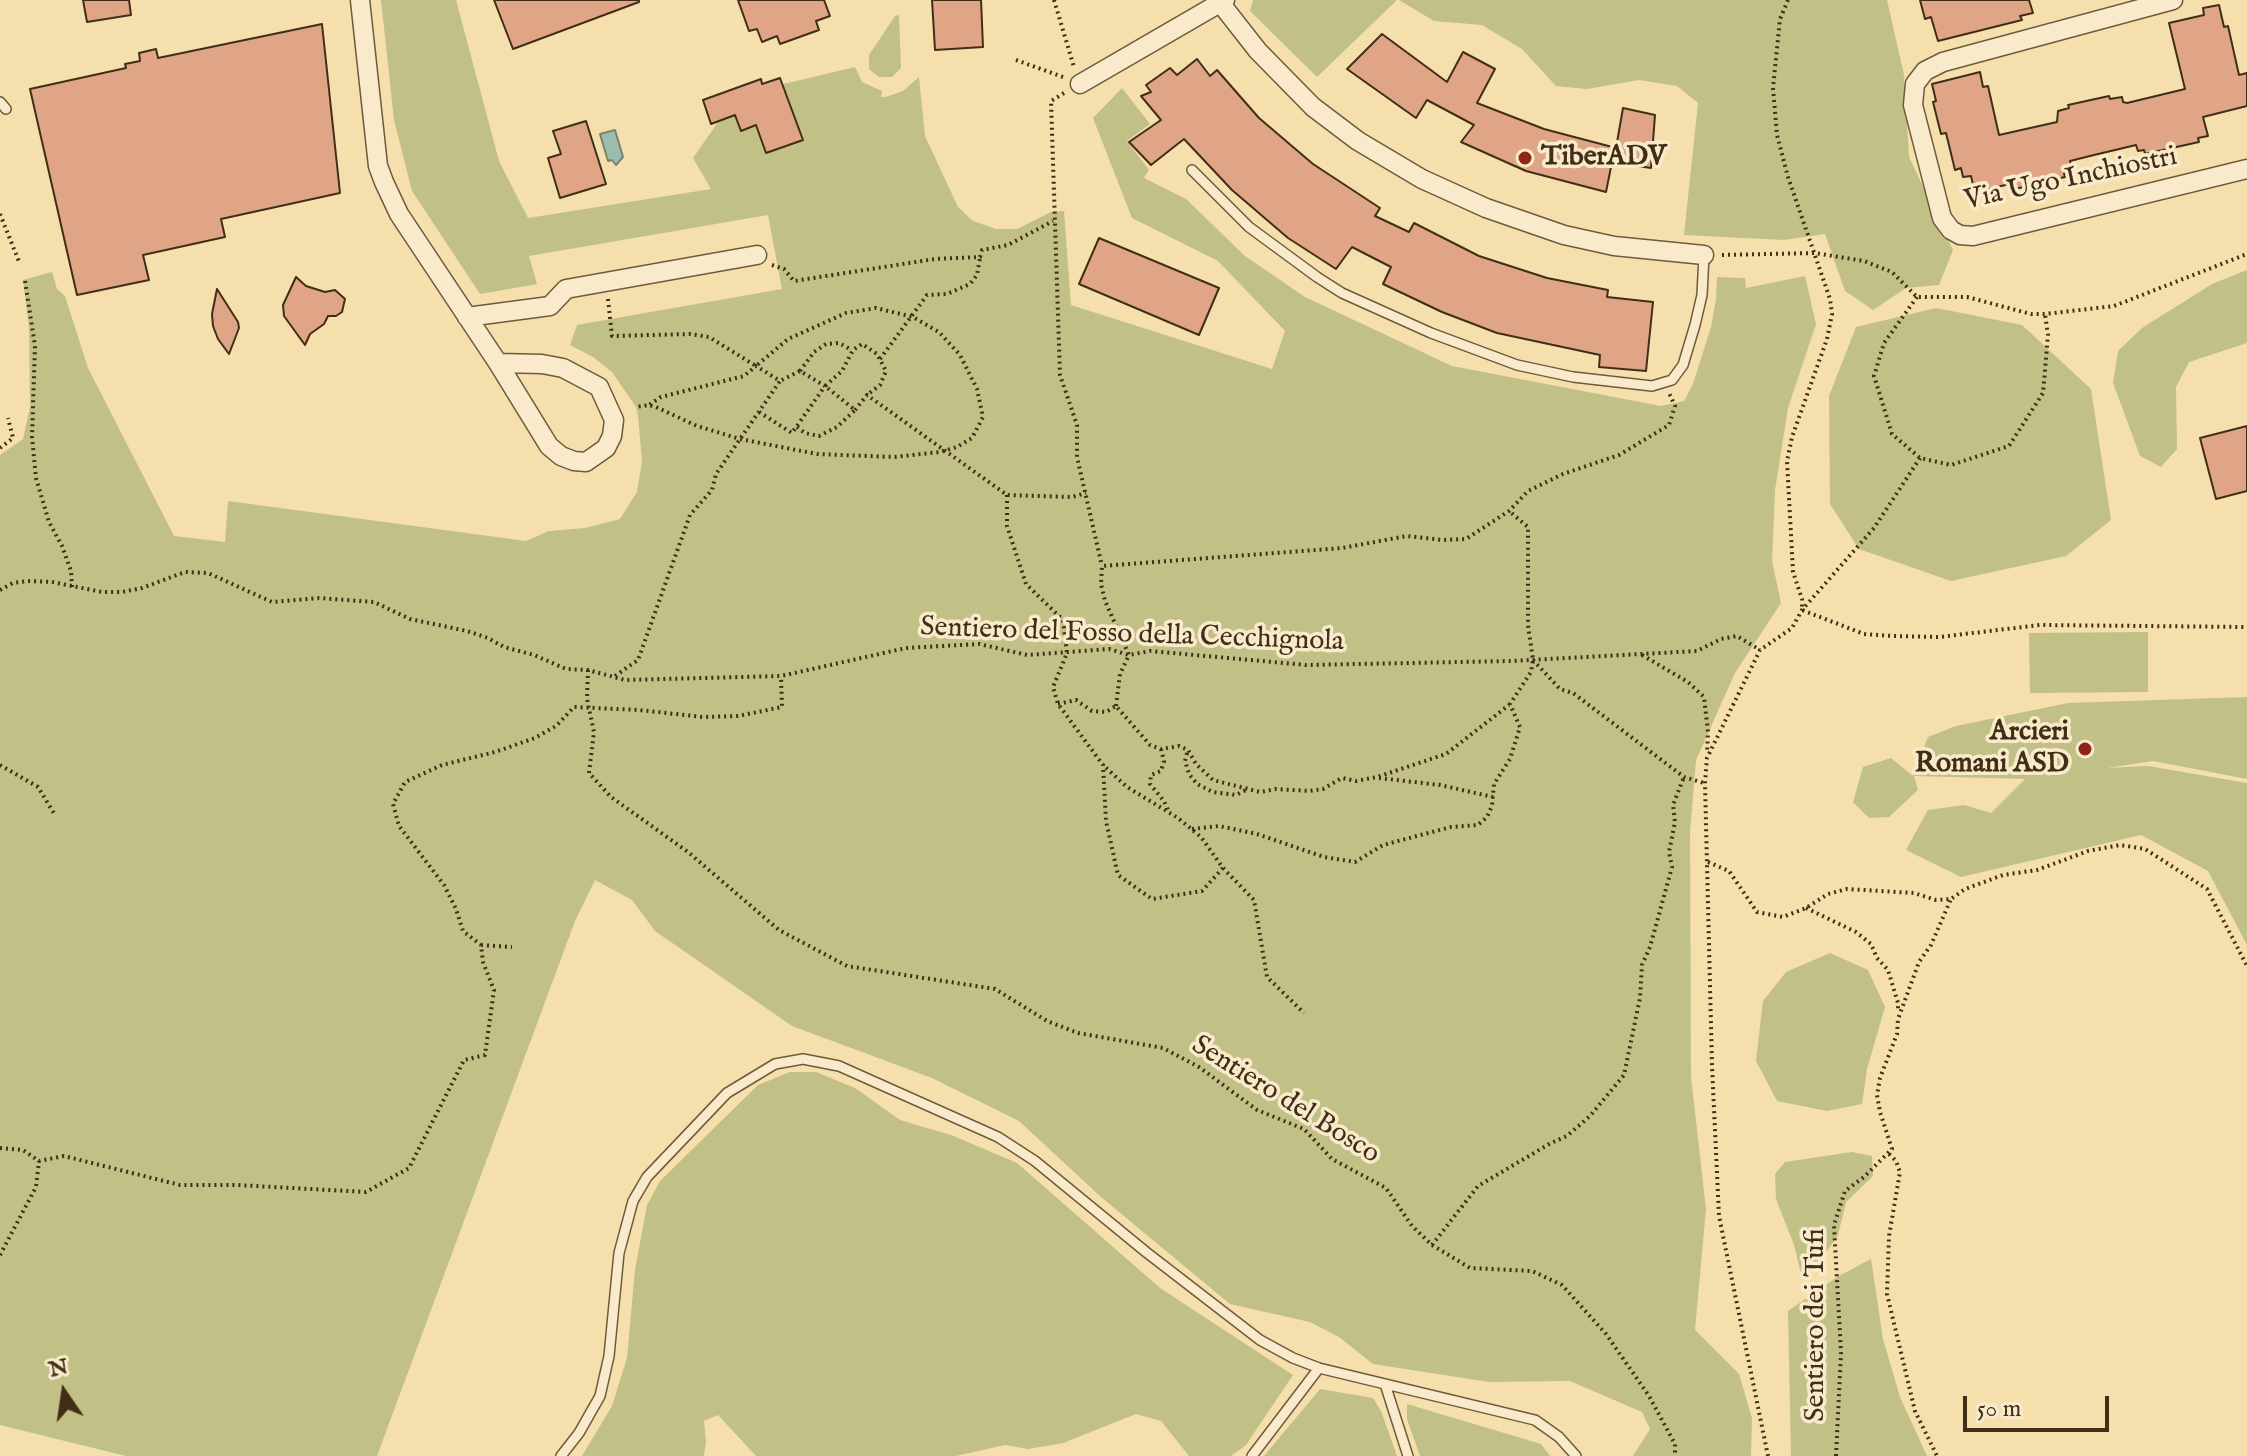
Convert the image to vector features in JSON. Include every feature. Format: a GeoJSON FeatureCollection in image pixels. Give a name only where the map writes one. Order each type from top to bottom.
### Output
{"type":"FeatureCollection","features":[{"type":"Feature","properties":{"kind":"street"},"geometry":{"type":"LineString","coordinates":[[360,0],[378,166],[399,214],[549,446],[561,456],[586,462],[606,448],[612,436],[614,420],[599,387],[563,368],[498,363]]}},
{"type":"Feature","properties":{"kind":"street","name":"Via Ugo Inchiostri"},"geometry":{"type":"LineString","coordinates":[[2173,0],[1943,62],[1925,71],[1913,91],[1914,112],[1942,218],[1951,230],[1960,235],[1973,236],[2247,169]]}},
{"type":"Feature","properties":{"kind":"street"},"geometry":{"type":"LineString","coordinates":[[1080,84],[1221,1],[1270,65],[1313,107],[1358,141],[1422,179],[1496,212],[1564,235],[1622,247],[1704,255]]}},
{"type":"Feature","properties":{"kind":"street"},"geometry":{"type":"LineString","coordinates":[[467,317],[550,306],[566,289],[757,255]]}},
{"type":"Feature","properties":{"kind":"lane"},"geometry":{"type":"LineString","coordinates":[[1192,170],[1232,212],[1276,248],[1331,286],[1390,316],[1469,348],[1538,370],[1614,383],[1652,386],[1665,383],[1680,369],[1695,325],[1703,284],[1704,255]]}},
{"type":"Feature","properties":{"kind":"lane"},"geometry":{"type":"LineString","coordinates":[[561,1456],[579,1433],[600,1396],[609,1356],[619,1253],[633,1201],[647,1177],[727,1093],[775,1064],[803,1059],[839,1066],[998,1137],[1035,1161],[1260,1340],[1293,1358],[1319,1368],[1535,1420],[1559,1437],[1576,1456]]}},
{"type":"Feature","properties":{"kind":"lane"},"geometry":{"type":"LineString","coordinates":[[1252,1456],[1319,1368]]}},
{"type":"Feature","properties":{"kind":"lane"},"geometry":{"type":"LineString","coordinates":[[1385,1384],[1408,1456]]}},
{"type":"Feature","properties":{"kind":"path"},"geometry":{"type":"LineString","coordinates":[[1054,0],[1060,28],[1080,84]]}},
{"type":"Feature","properties":{"kind":"path"},"geometry":{"type":"LineString","coordinates":[[1788,0],[1780,19],[1773,88],[1777,135],[1830,299],[1832,314],[1827,339],[1792,437],[1787,461],[1793,572],[1802,599],[1802,610]]}},
{"type":"Feature","properties":{"kind":"path"},"geometry":{"type":"LineString","coordinates":[[1016,60],[1080,84]]}},
{"type":"Feature","properties":{"kind":"path"},"geometry":{"type":"LineString","coordinates":[[1080,84],[1051,101],[1060,375],[1077,425],[1077,457],[1102,566],[1101,584],[1105,601],[1129,655],[1120,674],[1116,706],[1143,739],[1161,749],[1179,746],[1188,750],[1196,764],[1213,780],[1247,790],[1323,789],[1342,778],[1356,781],[1377,777],[1446,754],[1510,704],[1531,672],[1528,527],[1509,511]]}},
{"type":"Feature","properties":{"kind":"path"},"geometry":{"type":"LineString","coordinates":[[0,214],[20,264]]}},
{"type":"Feature","properties":{"kind":"path"},"geometry":{"type":"LineString","coordinates":[[880,359],[927,295],[947,294],[970,284],[977,275],[982,250],[1008,245],[1053,221]]}},
{"type":"Feature","properties":{"kind":"path"},"geometry":{"type":"LineString","coordinates":[[1704,255],[1815,253],[1864,261],[1892,272],[1917,297],[1967,297],[2031,314],[2045,314],[2114,306],[2247,254]]}},
{"type":"Feature","properties":{"kind":"path"},"geometry":{"type":"LineString","coordinates":[[779,269],[784,269],[794,281],[935,259],[980,257]]}},
{"type":"Feature","properties":{"kind":"path"},"geometry":{"type":"LineString","coordinates":[[25,281],[35,346],[32,437],[36,478],[49,522],[71,571],[72,588]]}},
{"type":"Feature","properties":{"kind":"path"},"geometry":{"type":"LineString","coordinates":[[1917,297],[1884,343],[1874,376],[1892,434],[1920,458],[1951,465],[2009,446],[2043,393],[2048,335],[2045,314]]}},
{"type":"Feature","properties":{"kind":"path"},"geometry":{"type":"LineString","coordinates":[[636,407],[649,405],[661,397],[744,376],[788,339],[846,313],[876,308],[911,317],[939,332],[960,355],[977,389],[983,417],[972,438],[945,451],[894,457],[817,454],[740,439],[697,426],[649,405]]}},
{"type":"Feature","properties":{"kind":"path"},"geometry":{"type":"LineString","coordinates":[[611,318],[612,336],[690,334],[709,337],[780,381]]}},
{"type":"Feature","properties":{"kind":"path"},"geometry":{"type":"LineString","coordinates":[[615,676],[638,660],[690,515],[712,490],[716,474],[780,381],[800,371],[814,352],[826,344],[839,343],[853,350]]}},
{"type":"Feature","properties":{"kind":"path"},"geometry":{"type":"LineString","coordinates":[[759,412],[792,433],[825,386],[842,371],[853,350],[862,344],[877,354],[886,371],[880,385],[837,427],[819,436],[805,433],[797,427]]}},
{"type":"Feature","properties":{"kind":"path"},"geometry":{"type":"LineString","coordinates":[[800,371],[855,410]]}},
{"type":"Feature","properties":{"kind":"path"},"geometry":{"type":"LineString","coordinates":[[1102,566],[1342,548],[1407,536],[1466,539],[1509,511],[1528,491],[1563,474],[1619,455],[1669,425],[1675,406],[1665,383]]}},
{"type":"Feature","properties":{"kind":"path"},"geometry":{"type":"LineString","coordinates":[[867,395],[1007,495],[1072,497],[1086,493]]}},
{"type":"Feature","properties":{"kind":"path"},"geometry":{"type":"LineString","coordinates":[[0,448],[13,438],[8,418]]}},
{"type":"Feature","properties":{"kind":"path"},"geometry":{"type":"LineString","coordinates":[[1707,758],[1760,650],[1792,628],[1802,610],[1874,528],[1920,458]]}},
{"type":"Feature","properties":{"kind":"path"},"geometry":{"type":"LineString","coordinates":[[1007,495],[1007,526],[1026,584],[1063,620],[1067,653],[1053,687],[1058,704],[1103,765],[1127,787],[1201,837],[1223,868],[1254,900],[1267,977],[1304,1013]]}},
{"type":"Feature","properties":{"kind":"path","name":"Sentiero del Fosso della Cecchignola"},"geometry":{"type":"LineString","coordinates":[[0,590],[13,583],[27,581],[122,592],[185,572],[208,573],[272,602],[319,598],[374,602],[410,619],[467,631],[566,669],[588,670],[625,680],[781,676],[906,648],[979,644],[1027,655],[1109,649],[1129,655],[1150,651],[1306,665],[1533,660],[1697,651],[1721,639],[1737,636],[1760,650]]}},
{"type":"Feature","properties":{"kind":"path"},"geometry":{"type":"LineString","coordinates":[[1802,610],[1864,634],[1892,636],[1939,637],[2040,625],[2247,627]]}},
{"type":"Feature","properties":{"kind":"path"},"geometry":{"type":"LineString","coordinates":[[1640,654],[1688,682],[1704,697],[1708,732],[1705,783],[1719,1216],[1768,1456]]}},
{"type":"Feature","properties":{"kind":"path"},"geometry":{"type":"LineString","coordinates":[[1533,660],[1560,689],[1573,693],[1684,777],[1705,783]]}},
{"type":"Feature","properties":{"kind":"path","name":"Sentiero del Bosco"},"geometry":{"type":"LineString","coordinates":[[588,670],[586,688],[594,732],[589,773],[611,797],[688,852],[779,930],[847,966],[995,989],[1047,1021],[1078,1033],[1163,1048],[1199,1067],[1257,1110],[1304,1129],[1332,1159],[1386,1188],[1412,1226],[1432,1245],[1470,1268],[1532,1271],[1562,1285],[1606,1334],[1649,1396],[1675,1444],[1675,1456]]}},
{"type":"Feature","properties":{"kind":"path"},"geometry":{"type":"LineString","coordinates":[[512,947],[481,945],[463,931],[444,885],[399,826],[393,804],[405,782],[442,765],[535,738],[556,726],[574,707],[703,717],[738,716],[782,707],[781,676]]}},
{"type":"Feature","properties":{"kind":"path"},"geometry":{"type":"LineString","coordinates":[[1058,704],[1076,700],[1092,711],[1106,712],[1116,706]]}},
{"type":"Feature","properties":{"kind":"path"},"geometry":{"type":"LineString","coordinates":[[1192,829],[1219,826],[1257,834],[1324,857],[1355,862],[1397,840],[1451,827],[1478,825],[1487,817],[1494,784],[1510,759],[1520,727],[1510,704]]}},
{"type":"Feature","properties":{"kind":"path"},"geometry":{"type":"LineString","coordinates":[[1161,749],[1164,761],[1161,771],[1151,775],[1150,784],[1164,801],[1168,813]]}},
{"type":"Feature","properties":{"kind":"path"},"geometry":{"type":"LineString","coordinates":[[1188,750],[1185,761],[1189,774],[1197,784],[1213,792],[1236,795],[1247,790]]}},
{"type":"Feature","properties":{"kind":"path"},"geometry":{"type":"LineString","coordinates":[[0,765],[38,787],[55,815]]}},
{"type":"Feature","properties":{"kind":"path"},"geometry":{"type":"LineString","coordinates":[[1103,765],[1106,821],[1118,875],[1152,899],[1202,891],[1223,868]]}},
{"type":"Feature","properties":{"kind":"path"},"geometry":{"type":"LineString","coordinates":[[1377,777],[1440,785],[1493,797]]}},
{"type":"Feature","properties":{"kind":"path"},"geometry":{"type":"LineString","coordinates":[[1432,1245],[1478,1186],[1567,1136],[1590,1116],[1624,1075],[1640,998],[1642,965],[1672,867],[1669,852],[1675,822],[1673,805],[1684,777]]}},
{"type":"Feature","properties":{"kind":"path"},"geometry":{"type":"LineString","coordinates":[[1898,1019],[1919,962],[1931,945],[1951,899],[1965,889],[2003,875],[2037,870],[2088,851],[2120,845],[2145,849],[2207,889],[2247,966]]}},
{"type":"Feature","properties":{"kind":"path"},"geometry":{"type":"LineString","coordinates":[[1708,862],[1729,871],[1757,912],[1783,917],[1806,908],[1828,894],[1847,889],[1914,893],[1936,900],[1951,899]]}},
{"type":"Feature","properties":{"kind":"path"},"geometry":{"type":"LineString","coordinates":[[1806,908],[1856,932],[1871,944],[1877,958],[1888,970],[1898,1003],[1897,1034],[1887,1055],[1877,1095],[1892,1144],[1889,1154],[1900,1172],[1889,1236],[1887,1294],[1915,1411],[1937,1456]]}},
{"type":"Feature","properties":{"kind":"path"},"geometry":{"type":"LineString","coordinates":[[0,1148],[23,1150],[39,1161],[64,1156],[180,1185],[366,1192],[409,1168],[464,1060],[485,1055],[494,990],[483,962],[481,945]]}},
{"type":"Feature","properties":{"kind":"path","name":"Sentiero dei Tufi"},"geometry":{"type":"LineString","coordinates":[[1836,1456],[1841,1353],[1834,1225],[1845,1191],[1889,1154]]}},
{"type":"Feature","properties":{"kind":"path"},"geometry":{"type":"LineString","coordinates":[[0,1255],[36,1187],[39,1161]]}},
{"type":"Feature","properties":{"kind":"shaded area"},"geometry":{"type":"Polygon","coordinates":[[[381,0],[456,0],[499,161],[528,218],[711,189],[693,158],[737,95],[855,67],[862,82],[882,91],[881,97],[886,97],[903,91],[919,77],[925,136],[958,207],[973,221],[996,229],[1017,229],[1051,212],[1064,211],[1071,305],[1272,369],[1285,331],[1218,261],[1132,218],[1093,118],[1122,88],[1150,124],[1127,141],[1149,170],[1144,178],[1186,199],[1245,256],[1305,297],[1452,366],[1661,406],[1684,401],[1693,384],[1711,327],[1717,277],[1745,278],[1746,288],[1805,276],[1816,324],[1788,408],[1775,490],[1772,561],[1781,603],[1735,673],[1696,760],[1690,832],[1691,1077],[1706,1209],[1695,1330],[1739,1374],[1752,1418],[1751,1456],[1633,1456],[1650,1429],[1642,1412],[1570,1381],[1489,1382],[1373,1364],[1339,1337],[1310,1322],[1230,1304],[1101,1197],[1019,1121],[932,1078],[792,1026],[655,931],[632,900],[595,880],[575,921],[377,1456],[126,1456],[0,1425],[0,455],[23,439],[30,407],[29,327],[23,280],[52,272],[57,289],[65,296],[88,368],[174,536],[225,542],[228,501],[526,541],[549,531],[585,528],[620,519],[637,492],[642,462],[638,415],[636,407],[612,372],[570,345],[577,325],[782,289],[768,215],[529,256],[537,284],[480,294],[412,191],[394,120],[381,0]]]}},
{"type":"Feature","properties":{"kind":"shaded area"},"geometry":{"type":"Polygon","coordinates":[[[1253,0],[1397,0],[1317,77],[1250,11],[1253,0]]]}},
{"type":"Feature","properties":{"kind":"shaded area"},"geometry":{"type":"Polygon","coordinates":[[[1399,0],[1887,0],[1904,75],[1909,157],[1953,250],[1939,285],[1906,288],[1873,310],[1845,291],[1825,234],[1784,240],[1684,235],[1698,103],[1677,86],[1639,80],[1587,89],[1556,86],[1522,49],[1482,25],[1434,21],[1399,0]]]}},
{"type":"Feature","properties":{"kind":"shaded area"},"geometry":{"type":"Polygon","coordinates":[[[899,15],[901,68],[892,77],[879,77],[869,69],[869,55],[895,16],[899,15]]]}},
{"type":"Feature","properties":{"kind":"shaded area"},"geometry":{"type":"Polygon","coordinates":[[[615,130],[623,157],[616,165],[612,160],[608,161],[600,134],[615,130]]]}},
{"type":"Feature","properties":{"kind":"shaded area"},"geometry":{"type":"Polygon","coordinates":[[[2247,270],[2247,343],[2189,362],[2176,387],[2177,449],[2161,467],[2140,456],[2113,383],[2118,351],[2142,328],[2212,284],[2247,270]]]}},
{"type":"Feature","properties":{"kind":"shaded area"},"geometry":{"type":"Polygon","coordinates":[[[1936,308],[2022,325],[2091,389],[2111,520],[2066,556],[1951,581],[1859,549],[1830,504],[1829,396],[1856,327],[1936,308]]]}},
{"type":"Feature","properties":{"kind":"shaded area"},"geometry":{"type":"Polygon","coordinates":[[[2148,632],[2148,692],[2030,693],[2029,633],[2148,632]]]}},
{"type":"Feature","properties":{"kind":"shaded area"},"geometry":{"type":"Polygon","coordinates":[[[2247,697],[2247,779],[2153,761],[2107,768],[2148,766],[2247,783],[2247,945],[2208,871],[2141,835],[1961,877],[1906,850],[1928,810],[1964,805],[1991,813],[2025,779],[1914,776],[1918,790],[1889,817],[1869,818],[1853,802],[1863,767],[1891,758],[1913,776],[1928,737],[1956,726],[2068,703],[2247,697]]]}},
{"type":"Feature","properties":{"kind":"shaded area"},"geometry":{"type":"Polygon","coordinates":[[[1830,953],[1868,970],[1885,1007],[1867,1069],[1862,1104],[1827,1111],[1777,1101],[1756,1061],[1763,1001],[1786,972],[1830,953]]]}},
{"type":"Feature","properties":{"kind":"shaded area"},"geometry":{"type":"Polygon","coordinates":[[[790,1072],[816,1072],[855,1088],[900,1120],[951,1135],[1017,1163],[1160,1288],[1293,1375],[1246,1445],[1231,1456],[1189,1456],[1161,1421],[1136,1414],[1063,1443],[1028,1449],[1005,1445],[956,1456],[756,1456],[718,1415],[704,1421],[704,1456],[582,1456],[612,1406],[627,1358],[635,1270],[647,1205],[660,1181],[758,1085],[790,1072]]]}},
{"type":"Feature","properties":{"kind":"shaded area"},"geometry":{"type":"Polygon","coordinates":[[[1852,1152],[1872,1156],[1873,1176],[1846,1202],[1838,1235],[1815,1269],[1801,1273],[1776,1199],[1775,1174],[1785,1162],[1852,1152]]]}},
{"type":"Feature","properties":{"kind":"shaded area"},"geometry":{"type":"Polygon","coordinates":[[[1871,1259],[1883,1339],[1900,1397],[1927,1456],[1791,1456],[1788,1311],[1837,1277],[1871,1259]]]}},
{"type":"Feature","properties":{"kind":"shaded area"},"geometry":{"type":"Polygon","coordinates":[[[1320,1389],[1373,1398],[1381,1411],[1397,1456],[1264,1456],[1320,1389]]]}},
{"type":"Feature","properties":{"kind":"shaded area"},"geometry":{"type":"Polygon","coordinates":[[[1407,1404],[1541,1444],[1550,1456],[1420,1456],[1407,1419],[1407,1404]]]}},
{"type":"Feature","properties":{"kind":"building"},"geometry":{"type":"Polygon","coordinates":[[[83,0],[129,0],[131,15],[87,22],[83,0]]]}},
{"type":"Feature","properties":{"kind":"building"},"geometry":{"type":"Polygon","coordinates":[[[494,0],[639,0],[639,2],[513,49],[494,0]]]}},
{"type":"Feature","properties":{"kind":"building"},"geometry":{"type":"Polygon","coordinates":[[[738,0],[824,0],[830,16],[816,21],[819,30],[780,44],[777,36],[762,42],[757,29],[749,31],[738,0]]]}},
{"type":"Feature","properties":{"kind":"building"},"geometry":{"type":"Polygon","coordinates":[[[932,0],[981,0],[983,47],[935,50],[932,0]]]}},
{"type":"Feature","properties":{"kind":"building"},"geometry":{"type":"Polygon","coordinates":[[[1920,0],[2029,0],[2033,13],[2020,16],[2022,20],[1938,41],[1931,17],[1925,19],[1920,0]]]}},
{"type":"Feature","properties":{"kind":"building"},"geometry":{"type":"Polygon","coordinates":[[[2219,5],[2224,27],[2228,26],[2239,75],[2247,73],[2247,106],[2203,117],[2208,136],[2198,138],[2199,142],[2145,154],[2144,150],[2138,151],[2136,145],[2070,161],[2072,172],[2064,173],[2065,177],[2011,190],[2009,184],[1975,193],[1971,176],[1963,177],[1961,168],[1955,170],[1946,133],[1941,134],[1932,84],[1980,72],[1983,87],[1988,86],[1999,135],[2057,122],[2058,111],[2069,108],[2068,105],[2109,96],[2110,99],[2122,97],[2123,102],[2127,103],[2185,89],[2169,23],[2204,15],[2203,8],[2219,5]]]}},
{"type":"Feature","properties":{"kind":"building"},"geometry":{"type":"Polygon","coordinates":[[[322,24],[340,193],[221,219],[225,237],[143,255],[149,280],[77,295],[30,89],[126,68],[125,64],[140,61],[139,53],[156,49],[158,58],[322,24]]]}},
{"type":"Feature","properties":{"kind":"building"},"geometry":{"type":"Polygon","coordinates":[[[1382,34],[1447,82],[1463,52],[1495,69],[1477,103],[1544,129],[1616,148],[1623,108],[1655,115],[1651,168],[1612,162],[1606,192],[1526,171],[1461,142],[1474,125],[1427,100],[1416,118],[1347,69],[1382,34]]]}},
{"type":"Feature","properties":{"kind":"building"},"geometry":{"type":"Polygon","coordinates":[[[1197,59],[1210,76],[1217,70],[1259,118],[1313,164],[1380,208],[1375,216],[1409,232],[1414,223],[1479,256],[1547,278],[1608,290],[1607,297],[1653,302],[1646,371],[1599,367],[1600,355],[1497,333],[1442,312],[1383,284],[1391,267],[1352,247],[1336,269],[1288,238],[1232,190],[1184,139],[1151,165],[1129,142],[1161,120],[1141,96],[1151,92],[1146,85],[1170,68],[1177,75],[1197,59]]]}},
{"type":"Feature","properties":{"kind":"building"},"geometry":{"type":"Polygon","coordinates":[[[780,78],[803,140],[766,153],[756,125],[741,131],[735,115],[711,124],[703,100],[761,79],[762,84],[780,78]]]}},
{"type":"Feature","properties":{"kind":"building"},"geometry":{"type":"Polygon","coordinates":[[[586,121],[606,184],[560,198],[548,158],[561,154],[553,131],[586,121]]]}},
{"type":"Feature","properties":{"kind":"building"},"geometry":{"type":"Polygon","coordinates":[[[1099,238],[1219,288],[1199,335],[1079,284],[1099,238]]]}},
{"type":"Feature","properties":{"kind":"building"},"geometry":{"type":"Polygon","coordinates":[[[296,277],[306,286],[325,292],[335,290],[345,299],[342,312],[328,316],[324,324],[310,334],[305,345],[284,316],[283,305],[296,277]]]}},
{"type":"Feature","properties":{"kind":"building"},"geometry":{"type":"Polygon","coordinates":[[[217,289],[238,322],[239,328],[229,354],[213,326],[217,289]]]}},
{"type":"Feature","properties":{"kind":"building"},"geometry":{"type":"Polygon","coordinates":[[[2247,426],[2247,491],[2216,499],[2200,438],[2247,426]]]}},
{"type":"Feature","properties":{"kind":"place","name":"TiberADV"},"geometry":{"type":"Point","coordinates":[1525,158]}},
{"type":"Feature","properties":{"kind":"place","name":"Arcieri Romani ASD"},"geometry":{"type":"Point","coordinates":[2085,749]}}]}
